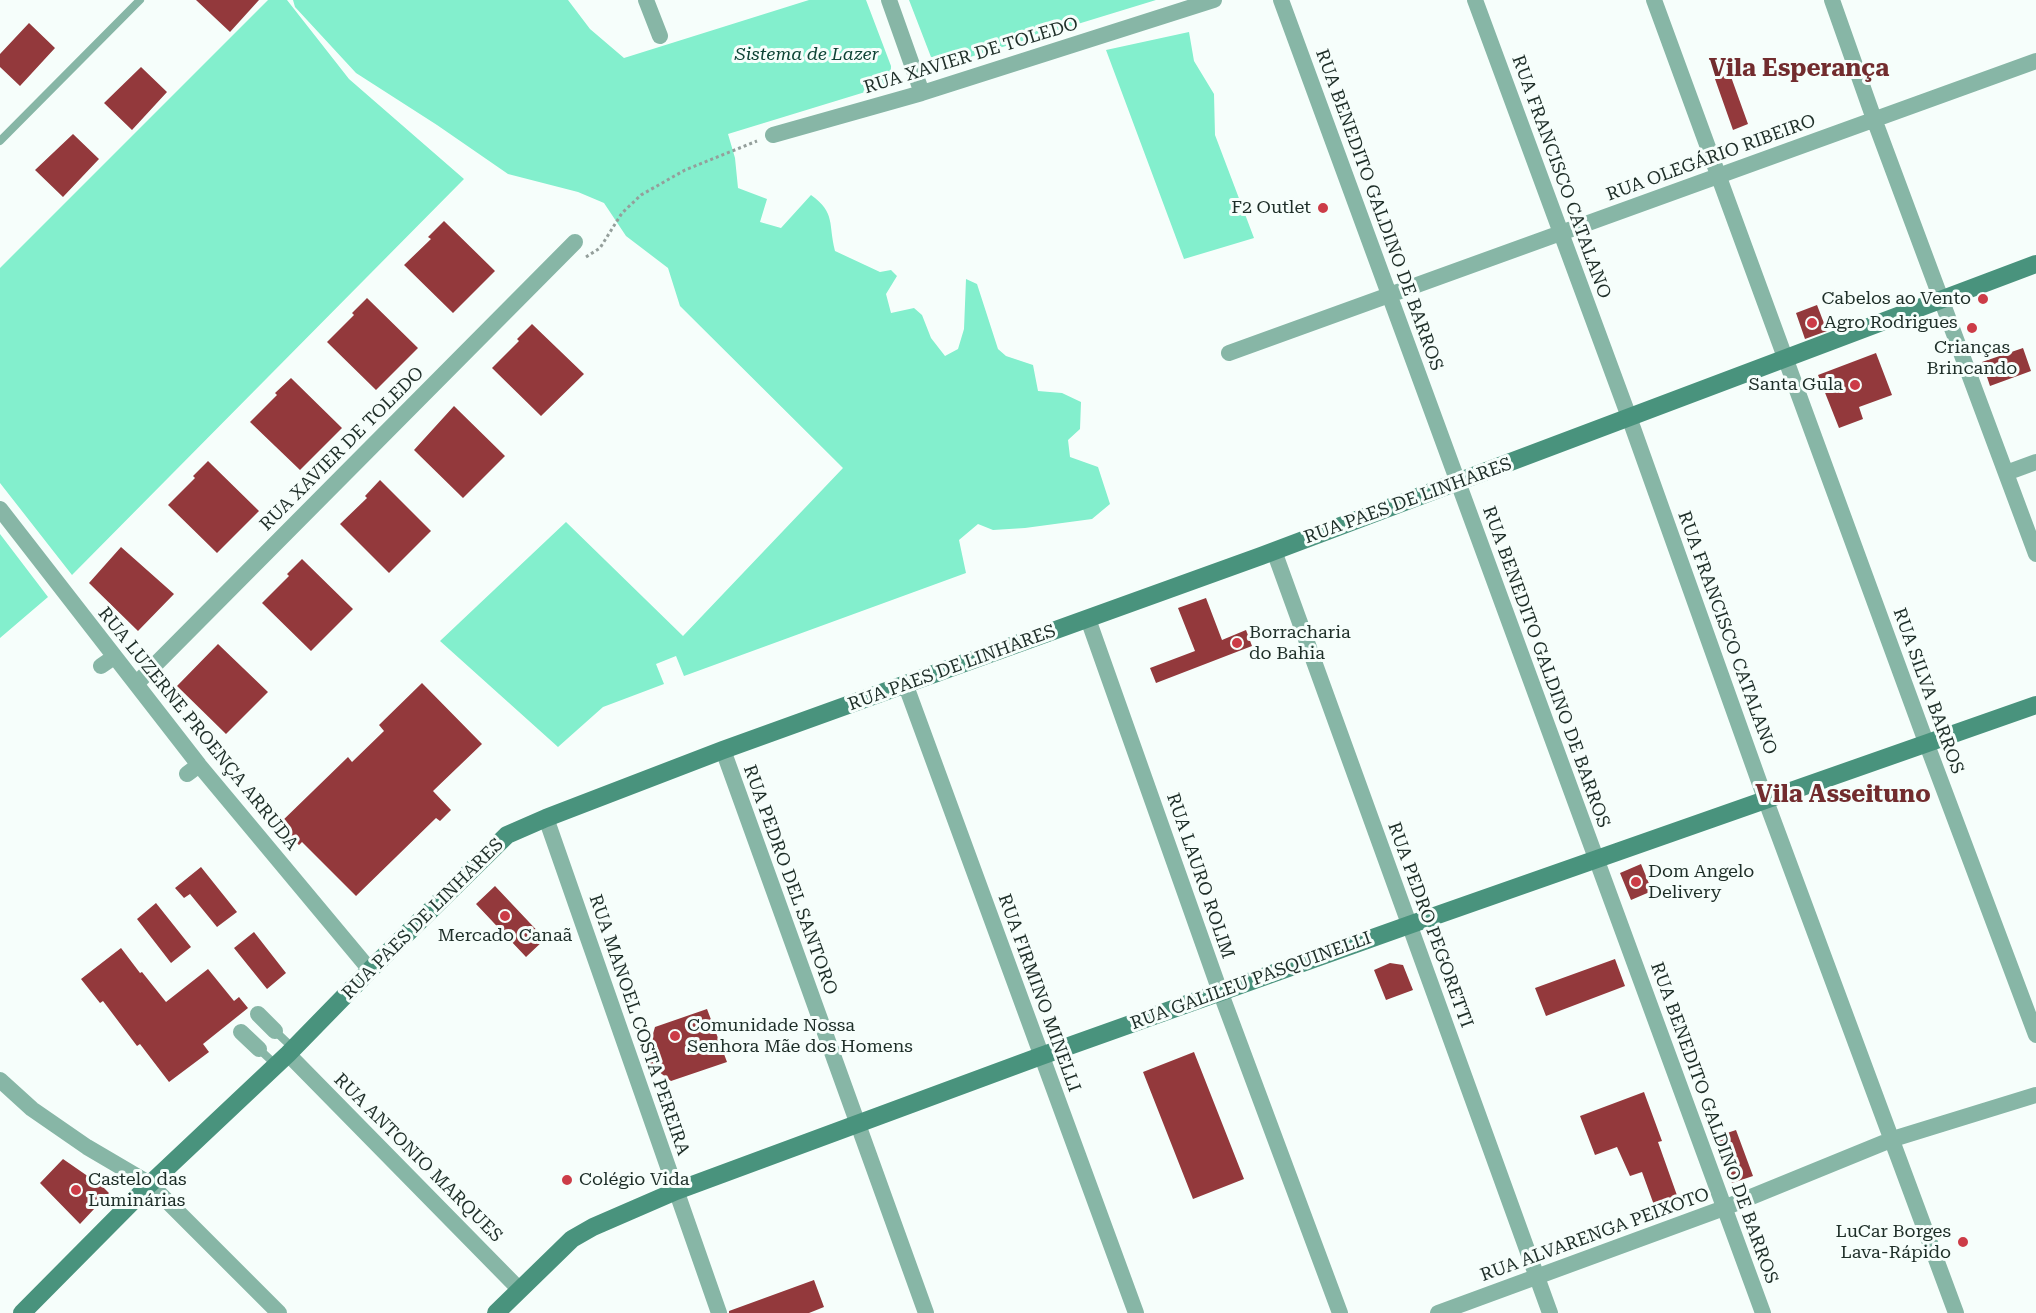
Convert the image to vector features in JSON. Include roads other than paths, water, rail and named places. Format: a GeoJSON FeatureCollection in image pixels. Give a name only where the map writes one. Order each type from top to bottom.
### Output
{"type":"FeatureCollection","features":[{"type":"Feature","properties":{"kind":"street"},"geometry":{"type":"LineString","coordinates":[[646,0],[660,36]]}},
{"type":"Feature","properties":{"kind":"street"},"geometry":{"type":"LineString","coordinates":[[889,0],[922,93]]}},
{"type":"Feature","properties":{"kind":"street","name":"RUA XAVIER DE TOLEDO"},"geometry":{"type":"LineString","coordinates":[[773,135],[922,93],[1214,0]]}},
{"type":"Feature","properties":{"kind":"street","name":"RUA BENEDITO GALDINO DE BARROS"},"geometry":{"type":"LineString","coordinates":[[1281,0],[1763,1313]]}},
{"type":"Feature","properties":{"kind":"street","name":"RUA FRANCISCO CATALANO"},"geometry":{"type":"LineString","coordinates":[[1475,0],[1629,417],[1766,801],[1956,1313]]}},
{"type":"Feature","properties":{"kind":"street","name":"RUA SILVA BARROS"},"geometry":{"type":"LineString","coordinates":[[1654,0],[2036,1035]]}},
{"type":"Feature","properties":{"kind":"street"},"geometry":{"type":"LineString","coordinates":[[1832,0],[1874,120],[2036,554]]}},
{"type":"Feature","properties":{"kind":"street","name":"RUA OLEGÁRIO RIBEIRO"},"geometry":{"type":"LineString","coordinates":[[1229,353],[2036,61]]}},
{"type":"Feature","properties":{"kind":"street","name":"RUA XAVIER DE TOLEDO"},"geometry":{"type":"LineString","coordinates":[[137,683],[575,242]]}},
{"type":"Feature","properties":{"kind":"street","name":"RUA PAES DE LINHARES"},"geometry":{"type":"LineString","coordinates":[[22,1313],[150,1184],[286,1056],[507,836],[546,818],[723,750],[906,686],[1458,483],[2036,264]]}},
{"type":"Feature","properties":{"kind":"street"},"geometry":{"type":"LineString","coordinates":[[2006,472],[2036,462]]}},
{"type":"Feature","properties":{"kind":"street","name":"RUA LUZERNE PROENÇA ARRUDA"},"geometry":{"type":"LineString","coordinates":[[0,509],[107,662],[137,683],[193,769],[370,970]]}},
{"type":"Feature","properties":{"kind":"street","name":"RUA PEDRO PEGORETTI"},"geometry":{"type":"LineString","coordinates":[[1274,551],[1550,1313]]}},
{"type":"Feature","properties":{"kind":"street","name":"RUA LAURO ROLIM"},"geometry":{"type":"LineString","coordinates":[[1089,619],[1220,992],[1340,1313]]}},
{"type":"Feature","properties":{"kind":"street","name":"RUA FIRMINO MINELLI"},"geometry":{"type":"LineString","coordinates":[[906,686],[1136,1313]]}},
{"type":"Feature","properties":{"kind":"street","name":"RUA GALILEU PASQUINELLI"},"geometry":{"type":"LineString","coordinates":[[496,1313],[572,1239],[593,1227],[676,1191],[1220,992],[2036,705]]}},
{"type":"Feature","properties":{"kind":"street","name":"RUA PEDRO DEL SANTORO"},"geometry":{"type":"LineString","coordinates":[[723,750],[857,1124]]}},
{"type":"Feature","properties":{"kind":"street","name":"RUA MANOEL COSTA PEREIRA"},"geometry":{"type":"LineString","coordinates":[[546,818],[719,1313]]}},
{"type":"Feature","properties":{"kind":"street"},"geometry":{"type":"LineString","coordinates":[[258,1014],[275,1031]]}},
{"type":"Feature","properties":{"kind":"street"},"geometry":{"type":"LineString","coordinates":[[241,1032],[258,1049]]}},
{"type":"Feature","properties":{"kind":"street","name":"RUA ANTONIO MARQUES"},"geometry":{"type":"LineString","coordinates":[[286,1056],[519,1289]]}},
{"type":"Feature","properties":{"kind":"street"},"geometry":{"type":"LineString","coordinates":[[0,1080],[32,1109],[150,1184],[279,1313]]}},
{"type":"Feature","properties":{"kind":"street","name":"RUA ALVARENGA PEIXOTO"},"geometry":{"type":"LineString","coordinates":[[1438,1313],[1724,1208],[1893,1139],[2036,1095]]}},
{"type":"Feature","properties":{"kind":"street"},"geometry":{"type":"LineString","coordinates":[[857,1124],[926,1313]]}},
{"type":"Feature","properties":{"kind":"lane"},"geometry":{"type":"LineString","coordinates":[[0,141],[140,0]]}},
{"type":"Feature","properties":{"kind":"lane"},"geometry":{"type":"LineString","coordinates":[[275,1031],[286,1056]]}},
{"type":"Feature","properties":{"kind":"lane"},"geometry":{"type":"LineString","coordinates":[[258,1049],[286,1056]]}},
{"type":"Feature","properties":{"kind":"place","name":"F2 Outlet"},"geometry":{"type":"Point","coordinates":[1323,208]}},
{"type":"Feature","properties":{"kind":"place","name":"Cabelos ao Vento"},"geometry":{"type":"Point","coordinates":[1983,299]}},
{"type":"Feature","properties":{"kind":"place","name":"Agro Rodrigues"},"geometry":{"type":"Point","coordinates":[1812,323]}},
{"type":"Feature","properties":{"kind":"place","name":"Crianças Brincando"},"geometry":{"type":"Point","coordinates":[1972,328]}},
{"type":"Feature","properties":{"kind":"place","name":"Santa Gula"},"geometry":{"type":"Point","coordinates":[1855,385]}},
{"type":"Feature","properties":{"kind":"place","name":"Borracharia do Bahia"},"geometry":{"type":"Point","coordinates":[1237,643]}},
{"type":"Feature","properties":{"kind":"place","name":"Dom Angelo Delivery"},"geometry":{"type":"Point","coordinates":[1636,882]}},
{"type":"Feature","properties":{"kind":"place","name":"Mercado Canaã"},"geometry":{"type":"Point","coordinates":[505,916]}},
{"type":"Feature","properties":{"kind":"place","name":"Comunidade Nossa Senhora Mãe dos Homens"},"geometry":{"type":"Point","coordinates":[675,1036]}},
{"type":"Feature","properties":{"kind":"place","name":"Colégio Vida"},"geometry":{"type":"Point","coordinates":[567,1180]}},
{"type":"Feature","properties":{"kind":"place","name":"Castelo das Luminárias"},"geometry":{"type":"Point","coordinates":[76,1190]}},
{"type":"Feature","properties":{"kind":"place","name":"LuCar Borges Lava-Rápido"},"geometry":{"type":"Point","coordinates":[1963,1242]}},
{"type":"Feature","properties":{"kind":"district","name":"Vila Esperança"},"geometry":{"type":"Point","coordinates":[1799,69]}},
{"type":"Feature","properties":{"kind":"district","name":"Vila Asseituno"},"geometry":{"type":"Point","coordinates":[1843,795]}},
{"type":"Feature","properties":{"kind":"park label","name":"Sistema de Lazer"},"geometry":{"type":"Point","coordinates":[807,55]}}]}
